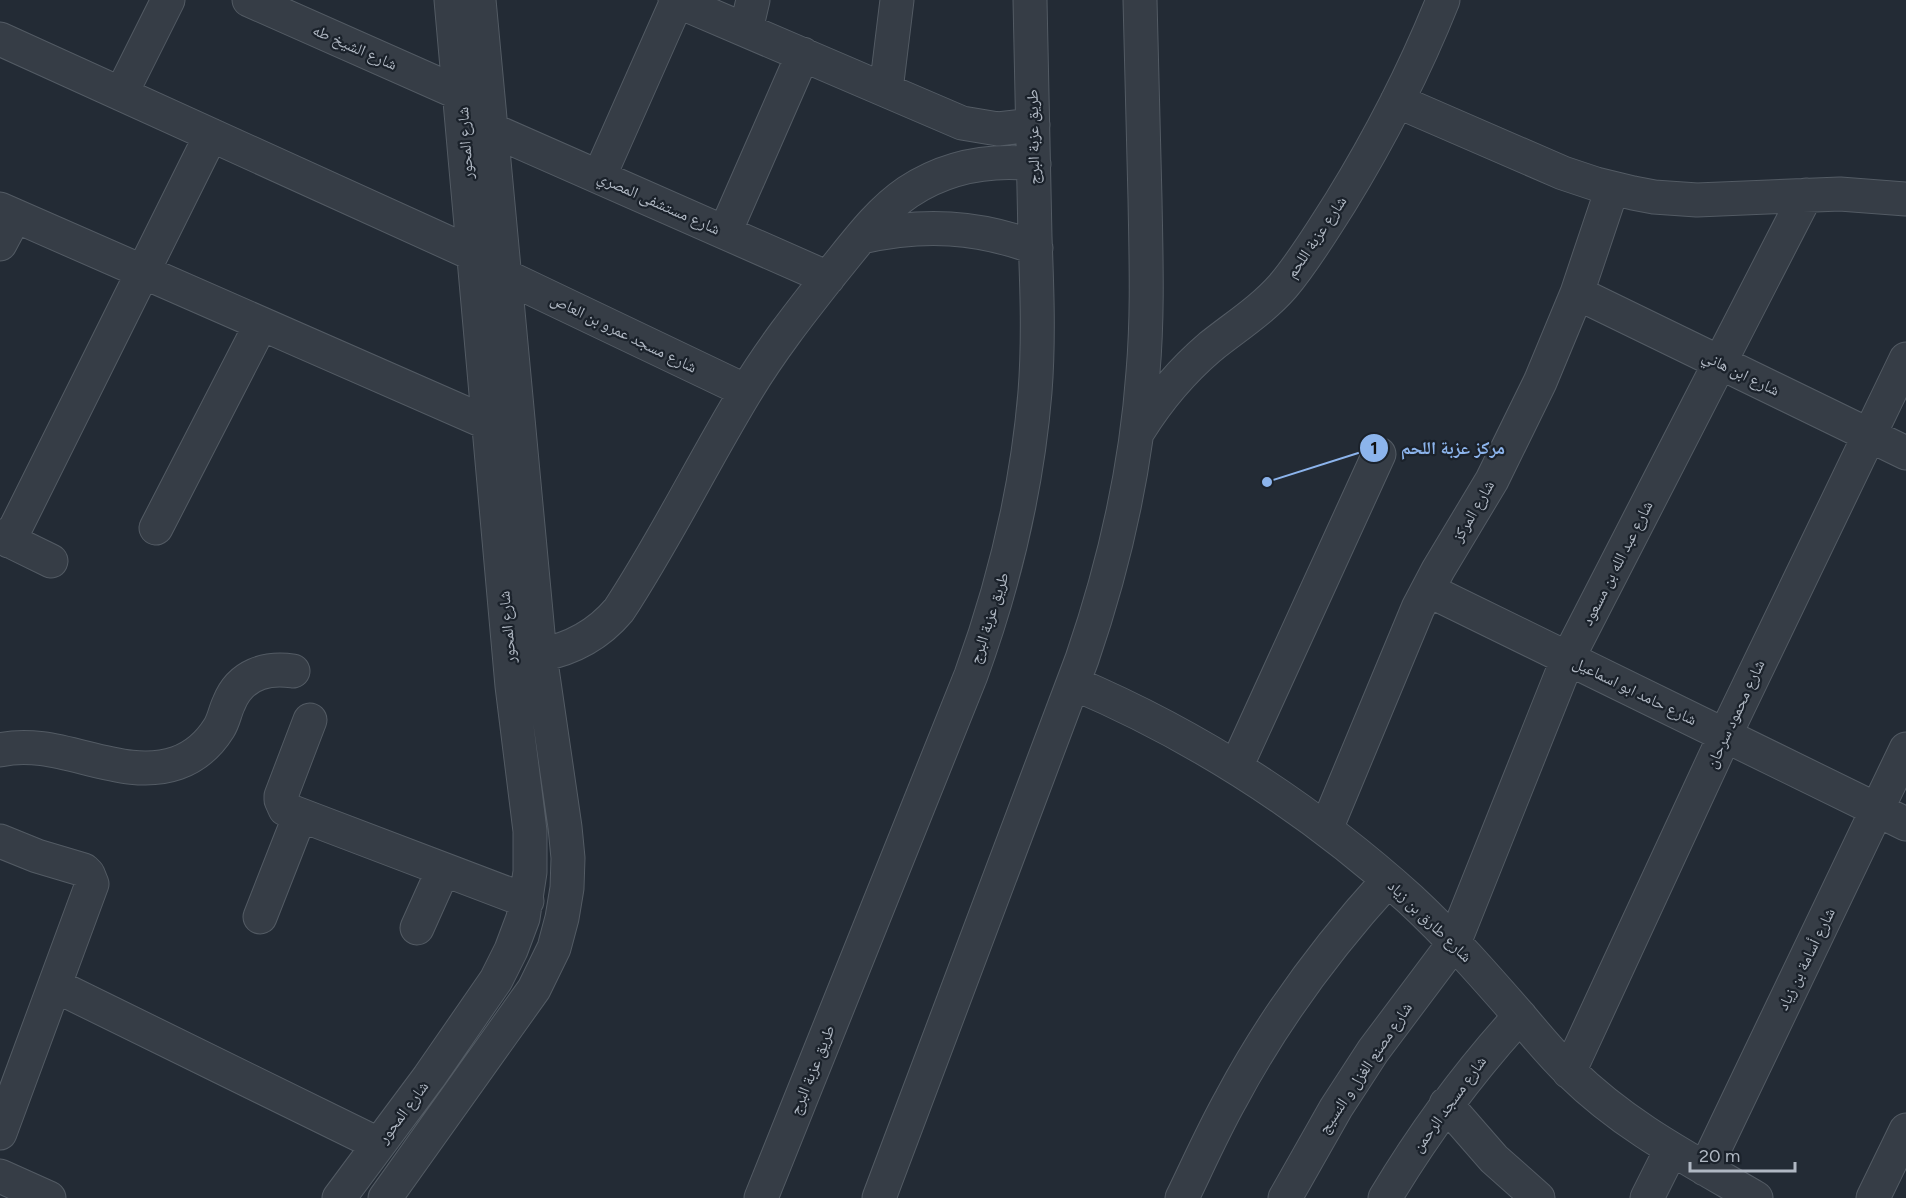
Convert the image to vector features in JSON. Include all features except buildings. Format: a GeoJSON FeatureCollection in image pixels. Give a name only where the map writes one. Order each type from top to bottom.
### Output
{"type":"FeatureCollection","features":[{"type":"Feature","properties":{"kind":"street"},"geometry":{"type":"LineString","coordinates":[[122,94],[168,0]]}},
{"type":"Feature","properties":{"kind":"street","name":"شارع الشيخ طه"},"geometry":{"type":"LineString","coordinates":[[249,0],[461,94]]}},
{"type":"Feature","properties":{"kind":"street","name":"شارع المحور"},"geometry":{"type":"LineString","coordinates":[[339,1198],[429,1077],[496,980],[511,950],[527,901],[531,858],[530,831],[512,686],[451,0]]}},
{"type":"Feature","properties":{"kind":"street","name":"شارع المحور"},"geometry":{"type":"LineString","coordinates":[[385,1198],[534,989],[554,948],[566,904],[568,858],[566,827],[540,655],[478,0]]}},
{"type":"Feature","properties":{"kind":"street"},"geometry":{"type":"LineString","coordinates":[[886,90],[897,0]]}},
{"type":"Feature","properties":{"kind":"street","name":"طريق عزبة البرج"},"geometry":{"type":"LineString","coordinates":[[761,1198],[971,675],[994,607],[1020,501],[1032,420],[1038,321],[1030,0]]}},
{"type":"Feature","properties":{"kind":"street"},"geometry":{"type":"LineString","coordinates":[[879,1198],[1091,634],[1112,560],[1129,485],[1143,372],[1146,309],[1140,0]]}},
{"type":"Feature","properties":{"kind":"street","name":"شارع عزبة اللحم"},"geometry":{"type":"LineString","coordinates":[[1137,434],[1158,401],[1184,372],[1212,346],[1258,312],[1284,285],[1335,210],[1397,101],[1443,0]]}},
{"type":"Feature","properties":{"kind":"street"},"geometry":{"type":"LineString","coordinates":[[599,177],[676,1],[749,15],[803,54],[974,126],[998,129],[1033,124]]}},
{"type":"Feature","properties":{"kind":"street"},"geometry":{"type":"LineString","coordinates":[[0,39],[473,254]]}},
{"type":"Feature","properties":{"kind":"street"},"geometry":{"type":"LineString","coordinates":[[725,232],[803,54]]}},
{"type":"Feature","properties":{"kind":"street"},"geometry":{"type":"LineString","coordinates":[[1397,101],[1563,173],[1612,189],[1654,197],[1697,200],[1840,194],[1906,199]]}},
{"type":"Feature","properties":{"kind":"street","name":"شارع مستشفى المصري"},"geometry":{"type":"LineString","coordinates":[[490,129],[828,278]]}},
{"type":"Feature","properties":{"kind":"street"},"geometry":{"type":"LineString","coordinates":[[51,561],[5,538],[143,272],[211,135]]}},
{"type":"Feature","properties":{"kind":"street"},"geometry":{"type":"LineString","coordinates":[[540,655],[563,651],[584,641],[603,627],[619,610],[746,391],[828,278],[896,201],[938,176],[969,166],[985,163],[1034,164]]}},
{"type":"Feature","properties":{"kind":"street","name":"شارع المركز"},"geometry":{"type":"LineString","coordinates":[[1326,829],[1401,648],[1428,590],[1449,551],[1473,515],[1510,446],[1545,372],[1577,293],[1612,189]]}},
{"type":"Feature","properties":{"kind":"street","name":"شارع عبد الله بن مسعود"},"geometry":{"type":"LineString","coordinates":[[1454,944],[1568,658],[1806,195]]}},
{"type":"Feature","properties":{"kind":"street"},"geometry":{"type":"LineString","coordinates":[[5,223],[143,272],[490,424]]}},
{"type":"Feature","properties":{"kind":"street"},"geometry":{"type":"LineString","coordinates":[[862,237],[910,228],[958,228],[1006,238],[1036,248]]}},
{"type":"Feature","properties":{"kind":"street","name":"شارع مسجد عمرو بن العاص"},"geometry":{"type":"LineString","coordinates":[[503,275],[746,391]]}},
{"type":"Feature","properties":{"kind":"street","name":"شارع ابن هاني"},"geometry":{"type":"LineString","coordinates":[[1577,293],[1906,453]]}},
{"type":"Feature","properties":{"kind":"street"},"geometry":{"type":"LineString","coordinates":[[156,528],[261,324]]}},
{"type":"Feature","properties":{"kind":"street","name":"شارع محمود سرحان"},"geometry":{"type":"LineString","coordinates":[[1569,1072],[1725,735],[1906,359]]}},
{"type":"Feature","properties":{"kind":"street"},"geometry":{"type":"LineString","coordinates":[[1236,767],[1379,454]]}},
{"type":"Feature","properties":{"kind":"street","name":"شارع حامد ابو اسماعيل"},"geometry":{"type":"LineString","coordinates":[[1428,590],[1906,824]]}},
{"type":"Feature","properties":{"kind":"street"},"geometry":{"type":"LineString","coordinates":[[0,750],[34,748],[134,767],[169,765],[189,758],[210,740],[222,723],[235,691],[244,682],[267,670],[293,671]]}},
{"type":"Feature","properties":{"kind":"street","name":"شارع طارق بن زياد"},"geometry":{"type":"LineString","coordinates":[[1073,683],[1140,713],[1236,767],[1326,829],[1388,880],[1454,944],[1569,1072],[1620,1115],[1671,1150],[1756,1198]]}},
{"type":"Feature","properties":{"kind":"street"},"geometry":{"type":"LineString","coordinates":[[310,720],[281,796],[285,809],[527,901]]}},
{"type":"Feature","properties":{"kind":"street","name":"شارع أسامة بن زياد"},"geometry":{"type":"LineString","coordinates":[[1705,1169],[1906,749]]}},
{"type":"Feature","properties":{"kind":"street"},"geometry":{"type":"LineString","coordinates":[[260,917],[300,815]]}},
{"type":"Feature","properties":{"kind":"street"},"geometry":{"type":"LineString","coordinates":[[0,841],[84,870],[92,884],[90,895],[0,1133]]}},
{"type":"Feature","properties":{"kind":"street"},"geometry":{"type":"LineString","coordinates":[[417,928],[443,870]]}},
{"type":"Feature","properties":{"kind":"street"},"geometry":{"type":"LineString","coordinates":[[1191,1196],[1231,1099],[1270,1032],[1332,946],[1388,880]]}},
{"type":"Feature","properties":{"kind":"street","name":"شارع مصنع الغزل و النسيج"},"geometry":{"type":"LineString","coordinates":[[1285,1198],[1336,1108],[1373,1051],[1454,944]]}},
{"type":"Feature","properties":{"kind":"street"},"geometry":{"type":"LineString","coordinates":[[56,987],[378,1144]]}},
{"type":"Feature","properties":{"kind":"street","name":"شارع مسجد الرحمن"},"geometry":{"type":"LineString","coordinates":[[1386,1198],[1446,1104],[1520,1016]]}},
{"type":"Feature","properties":{"kind":"street"},"geometry":{"type":"LineString","coordinates":[[429,1077],[458,1098]]}},
{"type":"Feature","properties":{"kind":"street"},"geometry":{"type":"LineString","coordinates":[[1446,1104],[1494,1159],[1538,1198]]}},
{"type":"Feature","properties":{"kind":"street"},"geometry":{"type":"LineString","coordinates":[[1873,1198],[1906,1130]]}},
{"type":"Feature","properties":{"kind":"street"},"geometry":{"type":"LineString","coordinates":[[1647,1198],[1671,1150]]}},
{"type":"Feature","properties":{"kind":"street"},"geometry":{"type":"LineString","coordinates":[[0,1176],[43,1197]]}},
{"type":"Feature","properties":{"kind":"place","name":"مركز عزبة اللحم"},"geometry":{"type":"Point","coordinates":[1267,482]}}]}
